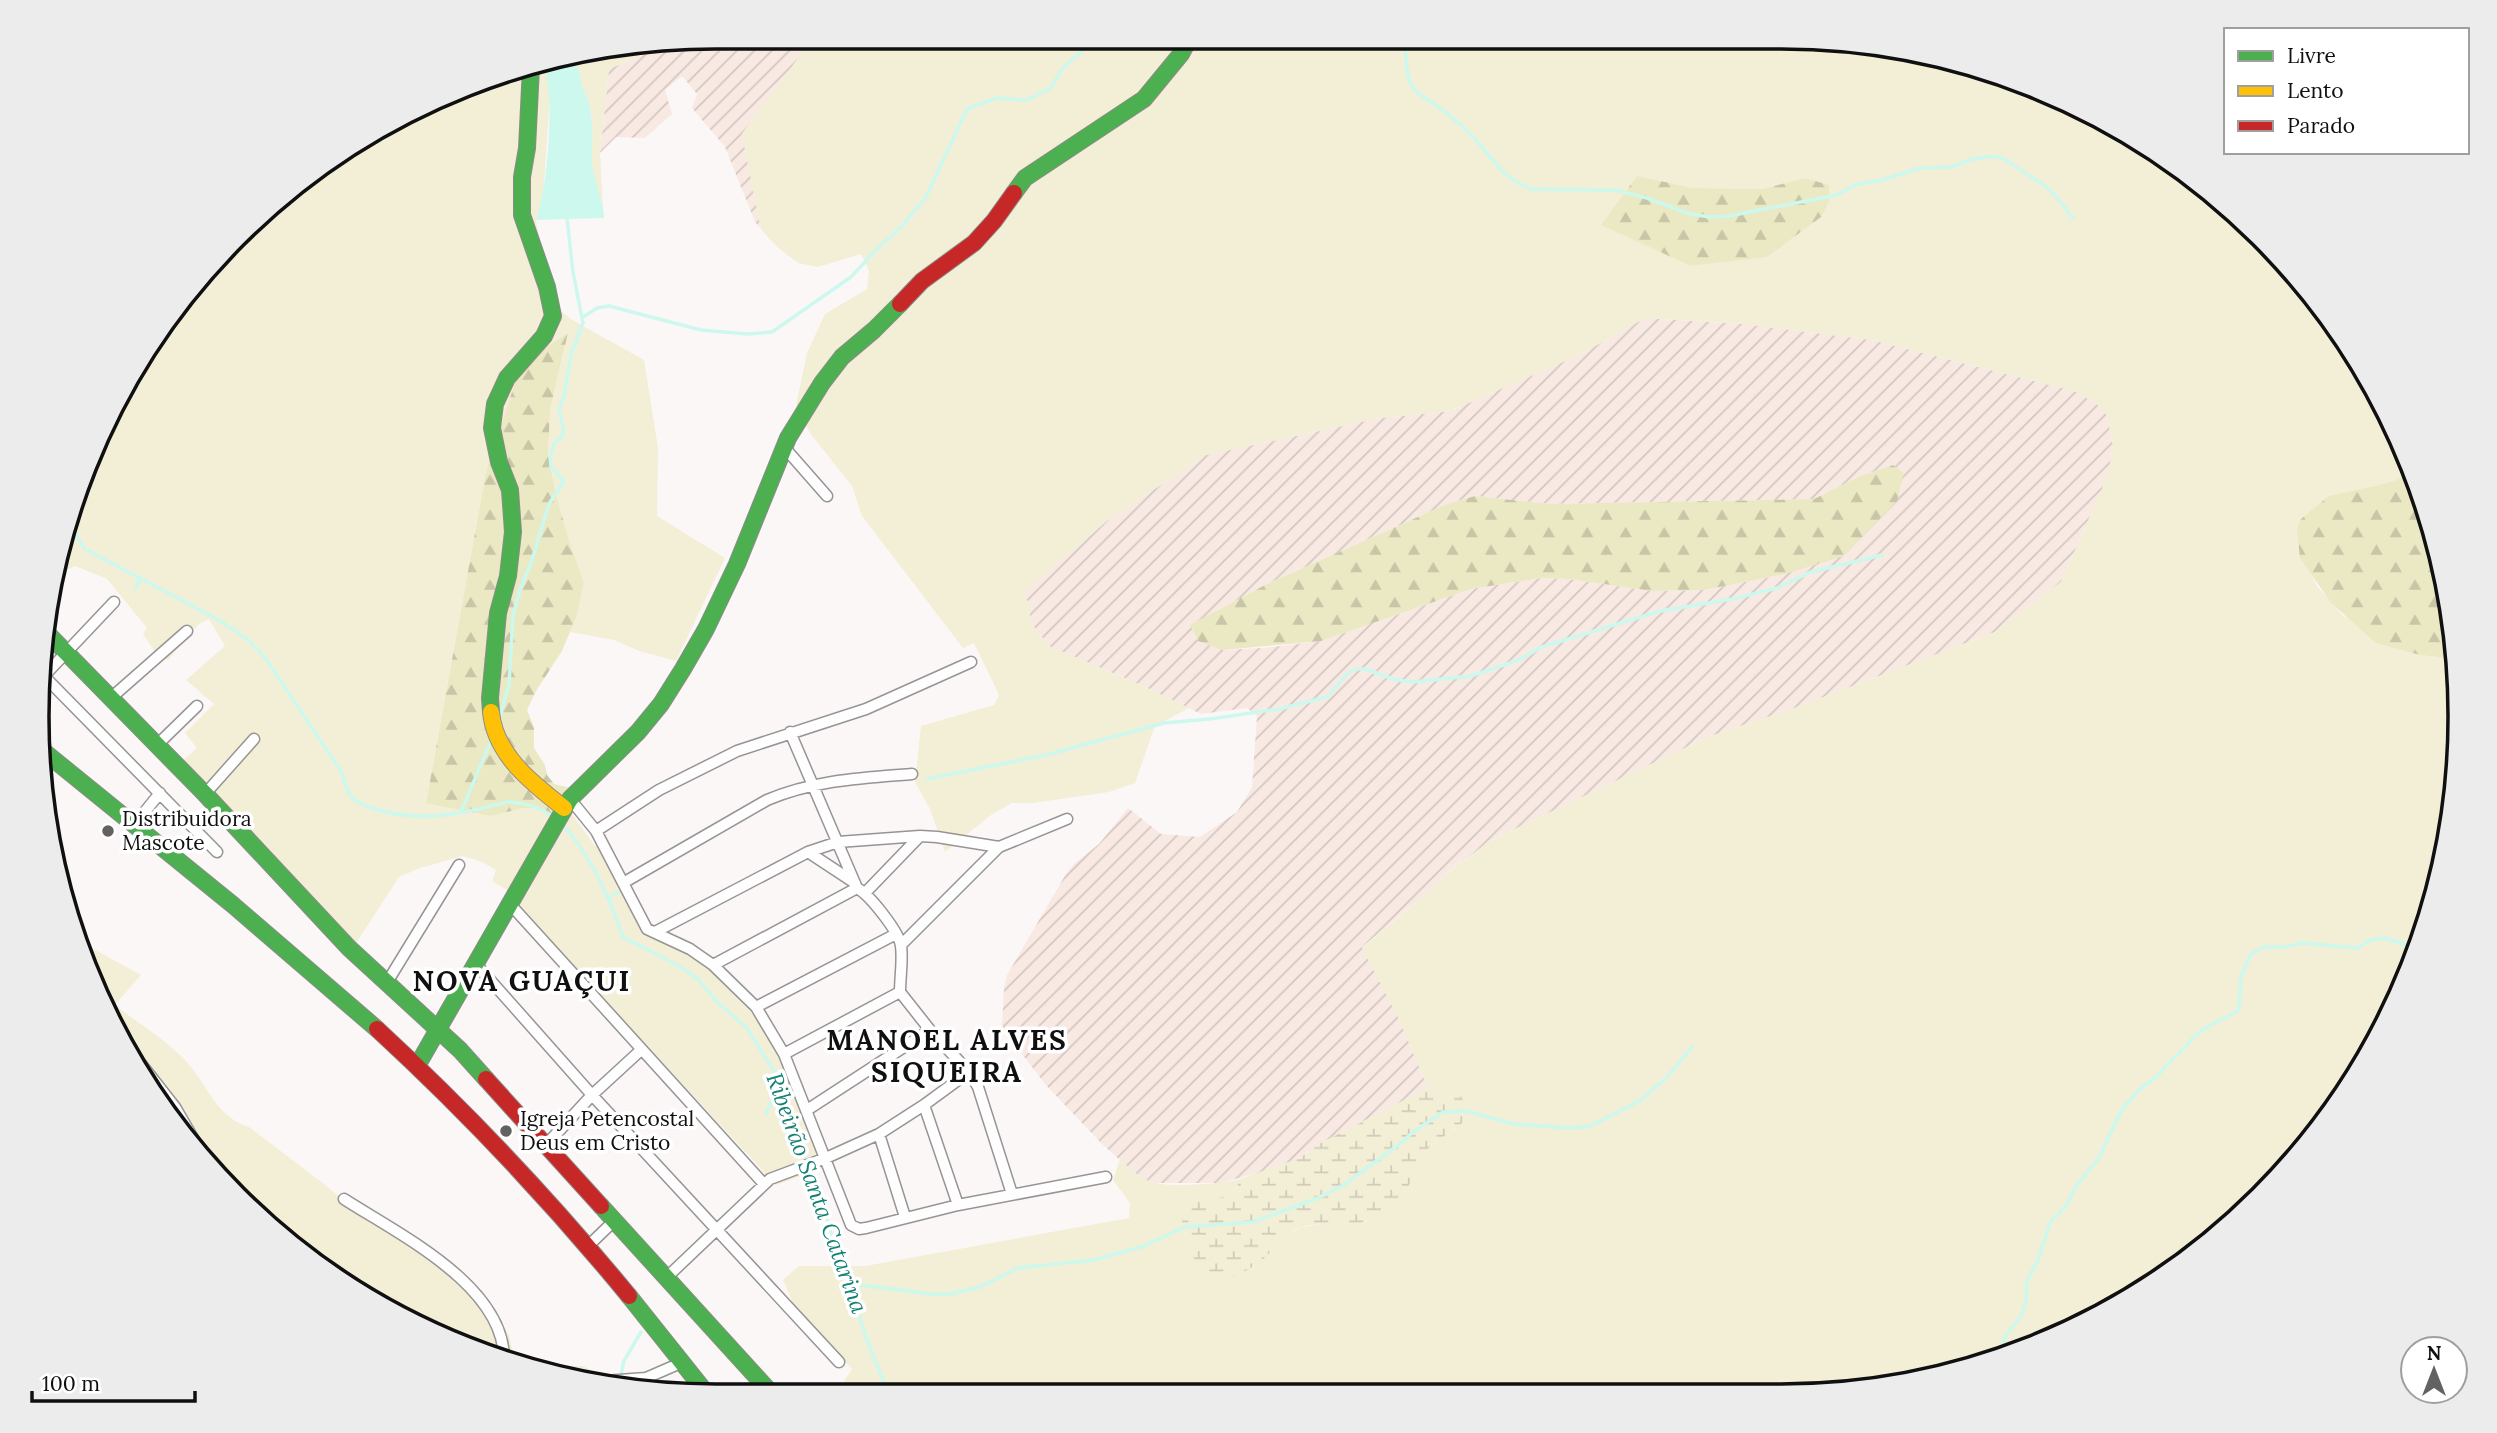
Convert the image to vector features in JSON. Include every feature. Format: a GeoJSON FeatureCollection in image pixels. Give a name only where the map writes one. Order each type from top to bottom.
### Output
{"type":"FeatureCollection","features":[{"type":"Feature","properties":{"kind":"main road"},"geometry":{"type":"LineString","coordinates":[[417,1066],[562,811],[638,732],[661,704],[683,669],[706,629],[737,564],[798,419],[842,357],[874,330],[922,281],[974,243],[994,222],[1026,178],[1144,99],[1183,49]]}},
{"type":"Feature","properties":{"kind":"main road"},"geometry":{"type":"LineString","coordinates":[[531,76],[527,148],[522,177],[522,215],[547,287],[553,316],[544,336],[507,378],[495,404],[492,428],[499,462],[510,490],[513,531],[508,576],[498,613],[491,687],[492,723],[507,756],[562,811]]}},
{"type":"Feature","properties":{"kind":"main road"},"geometry":{"type":"LineString","coordinates":[[54,640],[205,794],[349,948],[438,1029],[763,1384]]}},
{"type":"Feature","properties":{"kind":"main road"},"geometry":{"type":"LineString","coordinates":[[50,756],[296,959],[417,1066],[539,1190],[699,1384]]}},
{"type":"Feature","properties":{"kind":"street"},"geometry":{"type":"LineString","coordinates":[[784,447],[827,496]]}},
{"type":"Feature","properties":{"kind":"street"},"geometry":{"type":"LineString","coordinates":[[51,668],[114,602]]}},
{"type":"Feature","properties":{"kind":"street"},"geometry":{"type":"LineString","coordinates":[[112,697],[187,631]]}},
{"type":"Feature","properties":{"kind":"street"},"geometry":{"type":"LineString","coordinates":[[596,831],[659,790],[737,751],[866,709],[971,663]]}},
{"type":"Feature","properties":{"kind":"street"},"geometry":{"type":"LineString","coordinates":[[50,683],[217,852]]}},
{"type":"Feature","properties":{"kind":"street"},"geometry":{"type":"LineString","coordinates":[[157,745],[197,705]]}},
{"type":"Feature","properties":{"kind":"street"},"geometry":{"type":"LineString","coordinates":[[790,732],[859,888],[896,934],[901,945],[900,992],[930,1030],[970,1072],[986,1110],[1012,1194]]}},
{"type":"Feature","properties":{"kind":"street"},"geometry":{"type":"LineString","coordinates":[[205,794],[254,739]]}},
{"type":"Feature","properties":{"kind":"street"},"geometry":{"type":"LineString","coordinates":[[623,883],[767,800],[813,783],[912,774]]}},
{"type":"Feature","properties":{"kind":"street"},"geometry":{"type":"LineString","coordinates":[[134,825],[160,793]]}},
{"type":"Feature","properties":{"kind":"street"},"geometry":{"type":"LineString","coordinates":[[562,811],[596,831],[647,929],[690,949],[713,965],[756,1007],[784,1054],[826,1158],[847,1220],[854,1227],[866,1228],[958,1205],[1106,1177]]}},
{"type":"Feature","properties":{"kind":"street"},"geometry":{"type":"LineString","coordinates":[[901,945],[999,847],[1067,819]]}},
{"type":"Feature","properties":{"kind":"street"},"geometry":{"type":"LineString","coordinates":[[713,965],[859,888],[920,836]]}},
{"type":"Feature","properties":{"kind":"street"},"geometry":{"type":"LineString","coordinates":[[655,932],[808,852],[838,842],[920,836],[999,847]]}},
{"type":"Feature","properties":{"kind":"street"},"geometry":{"type":"LineString","coordinates":[[808,852],[859,888]]}},
{"type":"Feature","properties":{"kind":"street"},"geometry":{"type":"LineString","coordinates":[[386,984],[459,864]]}},
{"type":"Feature","properties":{"kind":"street"},"geometry":{"type":"LineString","coordinates":[[510,904],[763,1183]]}},
{"type":"Feature","properties":{"kind":"street"},"geometry":{"type":"LineString","coordinates":[[756,1007],[896,934]]}},
{"type":"Feature","properties":{"kind":"street"},"geometry":{"type":"LineString","coordinates":[[475,963],[592,1095],[839,1362]]}},
{"type":"Feature","properties":{"kind":"street"},"geometry":{"type":"LineString","coordinates":[[784,1054],[900,992]]}},
{"type":"Feature","properties":{"kind":"street"},"geometry":{"type":"LineString","coordinates":[[807,1110],[930,1030]]}},
{"type":"Feature","properties":{"kind":"street"},"geometry":{"type":"LineString","coordinates":[[546,1144],[592,1095],[640,1050]]}},
{"type":"Feature","properties":{"kind":"street"},"geometry":{"type":"LineString","coordinates":[[666,1278],[763,1183],[879,1134],[970,1072]]}},
{"type":"Feature","properties":{"kind":"street"},"geometry":{"type":"LineString","coordinates":[[924,1105],[958,1205]]}},
{"type":"Feature","properties":{"kind":"street"},"geometry":{"type":"LineString","coordinates":[[879,1134],[905,1217]]}},
{"type":"Feature","properties":{"kind":"street"},"geometry":{"type":"LineString","coordinates":[[344,1199],[435,1258],[464,1281],[487,1306],[498,1329],[503,1349]]}},
{"type":"Feature","properties":{"kind":"street"},"geometry":{"type":"LineString","coordinates":[[588,1246],[614,1221]]}},
{"type":"Feature","properties":{"kind":"street"},"geometry":{"type":"LineString","coordinates":[[636,1379],[646,1378],[683,1362]]}},
{"type":"Feature","properties":{"kind":"shaded area"},"geometry":{"type":"Polygon","coordinates":[[[805,49],[742,134],[761,229],[755,222],[725,147],[692,108],[697,94],[682,76],[665,90],[672,114],[645,138],[616,137],[600,153],[609,69],[646,53],[673,50],[805,49]]]}},
{"type":"Feature","properties":{"kind":"shaded area"},"geometry":{"type":"Polygon","coordinates":[[[575,65],[579,69],[589,102],[592,121],[592,167],[604,218],[536,220],[544,186],[549,143],[545,72],[575,65]]]}},
{"type":"Feature","properties":{"kind":"shaded area"},"geometry":{"type":"Polygon","coordinates":[[[1645,318],[1744,324],[1872,340],[2074,391],[2096,403],[2107,415],[2114,450],[2102,489],[2061,582],[1995,632],[1792,709],[1708,737],[1488,842],[1464,861],[1460,861],[1432,889],[1362,947],[1399,1019],[1428,1088],[1282,1166],[1221,1183],[1148,1181],[1132,1171],[1101,1143],[1045,1084],[1006,1033],[1002,1025],[1007,975],[1066,874],[1099,844],[1128,808],[1161,834],[1200,837],[1237,812],[1252,787],[1257,716],[1247,708],[1201,714],[1049,646],[1030,622],[1030,606],[1023,593],[1108,520],[1206,455],[1380,418],[1450,411],[1579,355],[1645,318]],[[1893,465],[1858,477],[1814,499],[1549,504],[1475,496],[1447,504],[1265,585],[1191,625],[1198,641],[1222,650],[1263,648],[1321,641],[1471,589],[1541,578],[1569,579],[1652,591],[1704,590],[1785,574],[1904,473],[1893,465]]]}},
{"type":"Feature","properties":{"kind":"green space"},"geometry":{"type":"Polygon","coordinates":[[[805,49],[1824,50],[1911,62],[1953,72],[1995,84],[2076,118],[2151,161],[2187,187],[2221,215],[2282,276],[2336,346],[2359,383],[2403,477],[2380,485],[2310,572],[2317,586],[2343,616],[2420,655],[2445,658],[2447,760],[2435,847],[2413,931],[2379,1012],[2336,1087],[2310,1123],[2252,1188],[2187,1246],[2114,1295],[2076,1315],[1995,1349],[1953,1361],[1868,1378],[1780,1384],[842,1384],[852,1369],[797,1312],[783,1280],[799,1266],[865,1266],[1129,1218],[1130,1203],[1113,1180],[1120,1159],[1143,1178],[1160,1184],[1194,1185],[1237,1180],[1238,1187],[1227,1195],[1187,1201],[1182,1221],[1186,1235],[1267,1256],[1287,1235],[1302,1227],[1366,1222],[1404,1193],[1424,1153],[1440,1138],[1456,1129],[1443,1095],[1432,1094],[1428,1088],[1399,1019],[1362,948],[1461,861],[1465,861],[1488,842],[1708,737],[1792,709],[1995,632],[2061,582],[2102,489],[2114,450],[2107,415],[2096,403],[2074,391],[1872,340],[1744,324],[1645,318],[1579,355],[1450,411],[1380,418],[1206,455],[1108,520],[1023,593],[1030,606],[1030,622],[1049,646],[1189,708],[1155,726],[1135,783],[1109,792],[1033,803],[1012,803],[991,815],[945,852],[930,809],[915,782],[921,726],[994,705],[999,695],[974,643],[963,648],[862,516],[852,486],[810,433],[796,405],[807,353],[825,314],[867,289],[869,271],[861,254],[818,267],[798,263],[777,247],[761,229],[742,134],[805,49]],[[1637,176],[1602,225],[1691,266],[1734,260],[1829,201],[1829,185],[1805,178],[1763,189],[1693,188],[1637,176]]]}},
{"type":"Feature","properties":{"kind":"green space"},"geometry":{"type":"Polygon","coordinates":[[[646,53],[609,69],[600,153],[603,207],[592,168],[592,121],[589,102],[579,69],[575,65],[646,53]]]}},
{"type":"Feature","properties":{"kind":"green space"},"geometry":{"type":"Polygon","coordinates":[[[546,72],[549,82],[549,109],[543,199],[536,220],[552,305],[574,321],[644,360],[658,448],[657,516],[725,558],[676,661],[639,651],[614,640],[570,632],[584,583],[555,490],[548,453],[550,410],[568,334],[521,364],[486,472],[426,802],[491,816],[523,808],[537,808],[559,818],[572,814],[595,846],[599,846],[646,932],[698,959],[758,1019],[776,1045],[826,1167],[776,1185],[535,925],[512,893],[492,881],[496,870],[482,862],[463,856],[399,877],[353,948],[181,762],[197,748],[185,733],[214,704],[186,680],[225,646],[209,619],[199,624],[168,660],[157,655],[143,634],[147,628],[107,579],[75,566],[66,570],[84,502],[118,421],[161,346],[215,276],[276,215],[310,187],[383,138],[461,100],[502,84],[546,72]]]}},
{"type":"Feature","properties":{"kind":"green space"},"geometry":{"type":"Polygon","coordinates":[[[1637,176],[1693,188],[1763,189],[1805,178],[1829,185],[1829,201],[1821,217],[1767,257],[1691,266],[1601,225],[1637,176]]]}},
{"type":"Feature","properties":{"kind":"green space"},"geometry":{"type":"Polygon","coordinates":[[[568,333],[550,410],[548,453],[555,490],[584,583],[577,615],[562,651],[527,710],[534,727],[534,748],[545,765],[547,775],[554,784],[571,788],[575,797],[572,814],[559,818],[537,808],[523,808],[491,816],[426,803],[486,472],[521,364],[568,333]]]}},
{"type":"Feature","properties":{"kind":"green space"},"geometry":{"type":"Polygon","coordinates":[[[1893,465],[1904,473],[1897,501],[1844,556],[1785,574],[1704,590],[1652,591],[1569,579],[1541,578],[1471,589],[1321,641],[1222,650],[1198,641],[1190,625],[1265,585],[1447,504],[1475,496],[1549,504],[1814,499],[1858,477],[1893,465]]]}},
{"type":"Feature","properties":{"kind":"green space"},"geometry":{"type":"Polygon","coordinates":[[[2403,477],[2413,502],[2435,586],[2445,658],[2420,655],[2376,643],[2331,603],[2300,558],[2297,529],[2301,519],[2329,496],[2403,477]]]}},
{"type":"Feature","properties":{"kind":"green space"},"geometry":{"type":"Polygon","coordinates":[[[90,947],[141,975],[115,1005],[183,1058],[227,1115],[249,1127],[360,1214],[430,1253],[489,1304],[509,1335],[513,1352],[421,1315],[346,1272],[276,1218],[215,1157],[161,1087],[118,1012],[100,972],[90,947]]]}},
{"type":"Feature","properties":{"kind":"green space"},"geometry":{"type":"Polygon","coordinates":[[[1428,1088],[1436,1095],[1455,1092],[1458,1094],[1465,1103],[1467,1117],[1426,1151],[1406,1190],[1390,1206],[1370,1220],[1356,1224],[1321,1224],[1295,1230],[1261,1261],[1238,1274],[1210,1280],[1198,1271],[1182,1221],[1184,1202],[1226,1196],[1238,1187],[1237,1180],[1300,1158],[1317,1145],[1428,1088]]]}},
{"type":"Feature","properties":{"kind":"green space"},"geometry":{"type":"Polygon","coordinates":[[[562,1365],[583,1366],[590,1370],[586,1371],[562,1365]]]}},
{"type":"Feature","properties":{"kind":"waterway"},"geometry":{"type":"LineString","coordinates":[[583,317],[597,308],[609,306],[701,330],[748,334],[772,332],[851,277],[902,226],[926,197],[967,109],[997,98],[1027,100],[1051,88],[1062,69],[1084,49]]}},
{"type":"Feature","properties":{"kind":"waterway"},"geometry":{"type":"LineString","coordinates":[[1406,49],[1408,73],[1416,92],[1459,124],[1512,179],[1532,189],[1615,190],[1647,198],[1690,214],[1729,216],[1837,195],[1857,184],[1879,181],[1920,168],[1951,167],[1992,156],[2004,159],[2042,184],[2054,194],[2073,218]]}},
{"type":"Feature","properties":{"kind":"waterway"},"geometry":{"type":"LineString","coordinates":[[499,719],[509,685],[513,615],[549,504],[564,481],[551,467],[550,456],[555,442],[561,438],[564,431],[559,410],[571,354],[583,323],[573,272],[567,218]]}},
{"type":"Feature","properties":{"kind":"waterway","name":"Ribeirão Santa Catarina"},"geometry":{"type":"LineString","coordinates":[[75,532],[85,549],[219,620],[247,639],[266,659],[341,771],[349,793],[359,802],[375,809],[408,816],[457,813],[507,802],[532,806],[554,817]]}},
{"type":"Feature","properties":{"kind":"waterway"},"geometry":{"type":"LineString","coordinates":[[927,779],[1046,755],[1164,723],[1279,709],[1327,697],[1349,672],[1356,669],[1413,682],[1471,676],[1516,661],[1542,647],[1660,611],[1733,599],[1777,588],[1811,572],[1882,555]]}},
{"type":"Feature","properties":{"kind":"waterway"},"geometry":{"type":"LineString","coordinates":[[136,588],[140,578]]}},
{"type":"Feature","properties":{"kind":"waterway"},"geometry":{"type":"LineString","coordinates":[[461,812],[493,736]]}},
{"type":"Feature","properties":{"kind":"waterway","name":"Ribeirão Santa Catarina"},"geometry":{"type":"LineString","coordinates":[[562,824],[582,849],[598,878],[623,937],[679,966],[699,980],[717,1002],[746,1027],[781,1082],[868,1343],[885,1384]]}},
{"type":"Feature","properties":{"kind":"waterway"},"geometry":{"type":"LineString","coordinates":[[609,898],[618,892]]}},
{"type":"Feature","properties":{"kind":"waterway"},"geometry":{"type":"LineString","coordinates":[[2001,1347],[2006,1335],[2021,1316],[2026,1301],[2027,1281],[2038,1260],[2050,1223],[2066,1206],[2077,1185],[2099,1158],[2121,1111],[2196,1035],[2237,1012],[2241,976],[2251,954],[2263,947],[2285,947],[2302,943],[2357,948],[2371,940],[2384,938],[2407,945]]}},
{"type":"Feature","properties":{"kind":"waterway"},"geometry":{"type":"LineString","coordinates":[[850,1288],[862,1285],[950,1294],[980,1287],[1018,1268],[1094,1260],[1144,1246],[1184,1227],[1253,1222],[1318,1198],[1345,1184],[1443,1112],[1466,1111],[1514,1124],[1569,1128],[1591,1126],[1641,1100],[1668,1076],[1692,1047]]}},
{"type":"Feature","properties":{"kind":"waterway"},"geometry":{"type":"LineString","coordinates":[[766,1113],[781,1082]]}},
{"type":"Feature","properties":{"kind":"waterway"},"geometry":{"type":"LineString","coordinates":[[621,1377],[624,1361],[641,1332]]}},
{"type":"Feature","properties":{"kind":"traffic: fast"},"geometry":{"type":"LineString","coordinates":[[1014,193],[1025,178],[1144,99],[1184,49]]}},
{"type":"Feature","properties":{"kind":"traffic: fast"},"geometry":{"type":"LineString","coordinates":[[491,712],[498,613],[508,576],[513,532],[510,490],[499,462],[492,428],[495,404],[507,378],[544,336],[553,316],[547,287],[522,215],[522,177],[527,148],[531,76]]}},
{"type":"Feature","properties":{"kind":"traffic: fast"},"geometry":{"type":"LineString","coordinates":[[417,1066],[570,799],[638,732],[661,704],[683,669],[706,629],[737,564],[788,438],[822,383],[842,357],[900,304]]}},
{"type":"Feature","properties":{"kind":"traffic: fast"},"geometry":{"type":"LineString","coordinates":[[54,640],[205,794],[349,948],[460,1050],[486,1079]]}},
{"type":"Feature","properties":{"kind":"traffic: fast"},"geometry":{"type":"LineString","coordinates":[[50,756],[233,905],[377,1029]]}},
{"type":"Feature","properties":{"kind":"traffic: fast"},"geometry":{"type":"LineString","coordinates":[[601,1206],[763,1384]]}},
{"type":"Feature","properties":{"kind":"traffic: fast"},"geometry":{"type":"LineString","coordinates":[[629,1296],[699,1384]]}},
{"type":"Feature","properties":{"kind":"traffic: slow"},"geometry":{"type":"LineString","coordinates":[[491,712],[500,742],[517,767],[564,808]]}},
{"type":"Feature","properties":{"kind":"traffic: jam"},"geometry":{"type":"LineString","coordinates":[[900,304],[922,281],[974,243],[1014,193]]}},
{"type":"Feature","properties":{"kind":"traffic: jam"},"geometry":{"type":"LineString","coordinates":[[377,1029],[508,1158],[629,1296]]}},
{"type":"Feature","properties":{"kind":"traffic: jam"},"geometry":{"type":"LineString","coordinates":[[486,1079],[601,1206]]}},
{"type":"Feature","properties":{"kind":"place","name":"Distribuidora Mascote"},"geometry":{"type":"Point","coordinates":[108,831]}},
{"type":"Feature","properties":{"kind":"place","name":"Igreja Petencostal Deus em Cristo"},"geometry":{"type":"Point","coordinates":[506,1131]}},
{"type":"Feature","properties":{"kind":"district","name":"NOVA GUAÇUI"},"geometry":{"type":"Point","coordinates":[522,981]}},
{"type":"Feature","properties":{"kind":"district","name":"MANOEL ALVES SIQUEIRA"},"geometry":{"type":"Point","coordinates":[947,1056]}}]}
